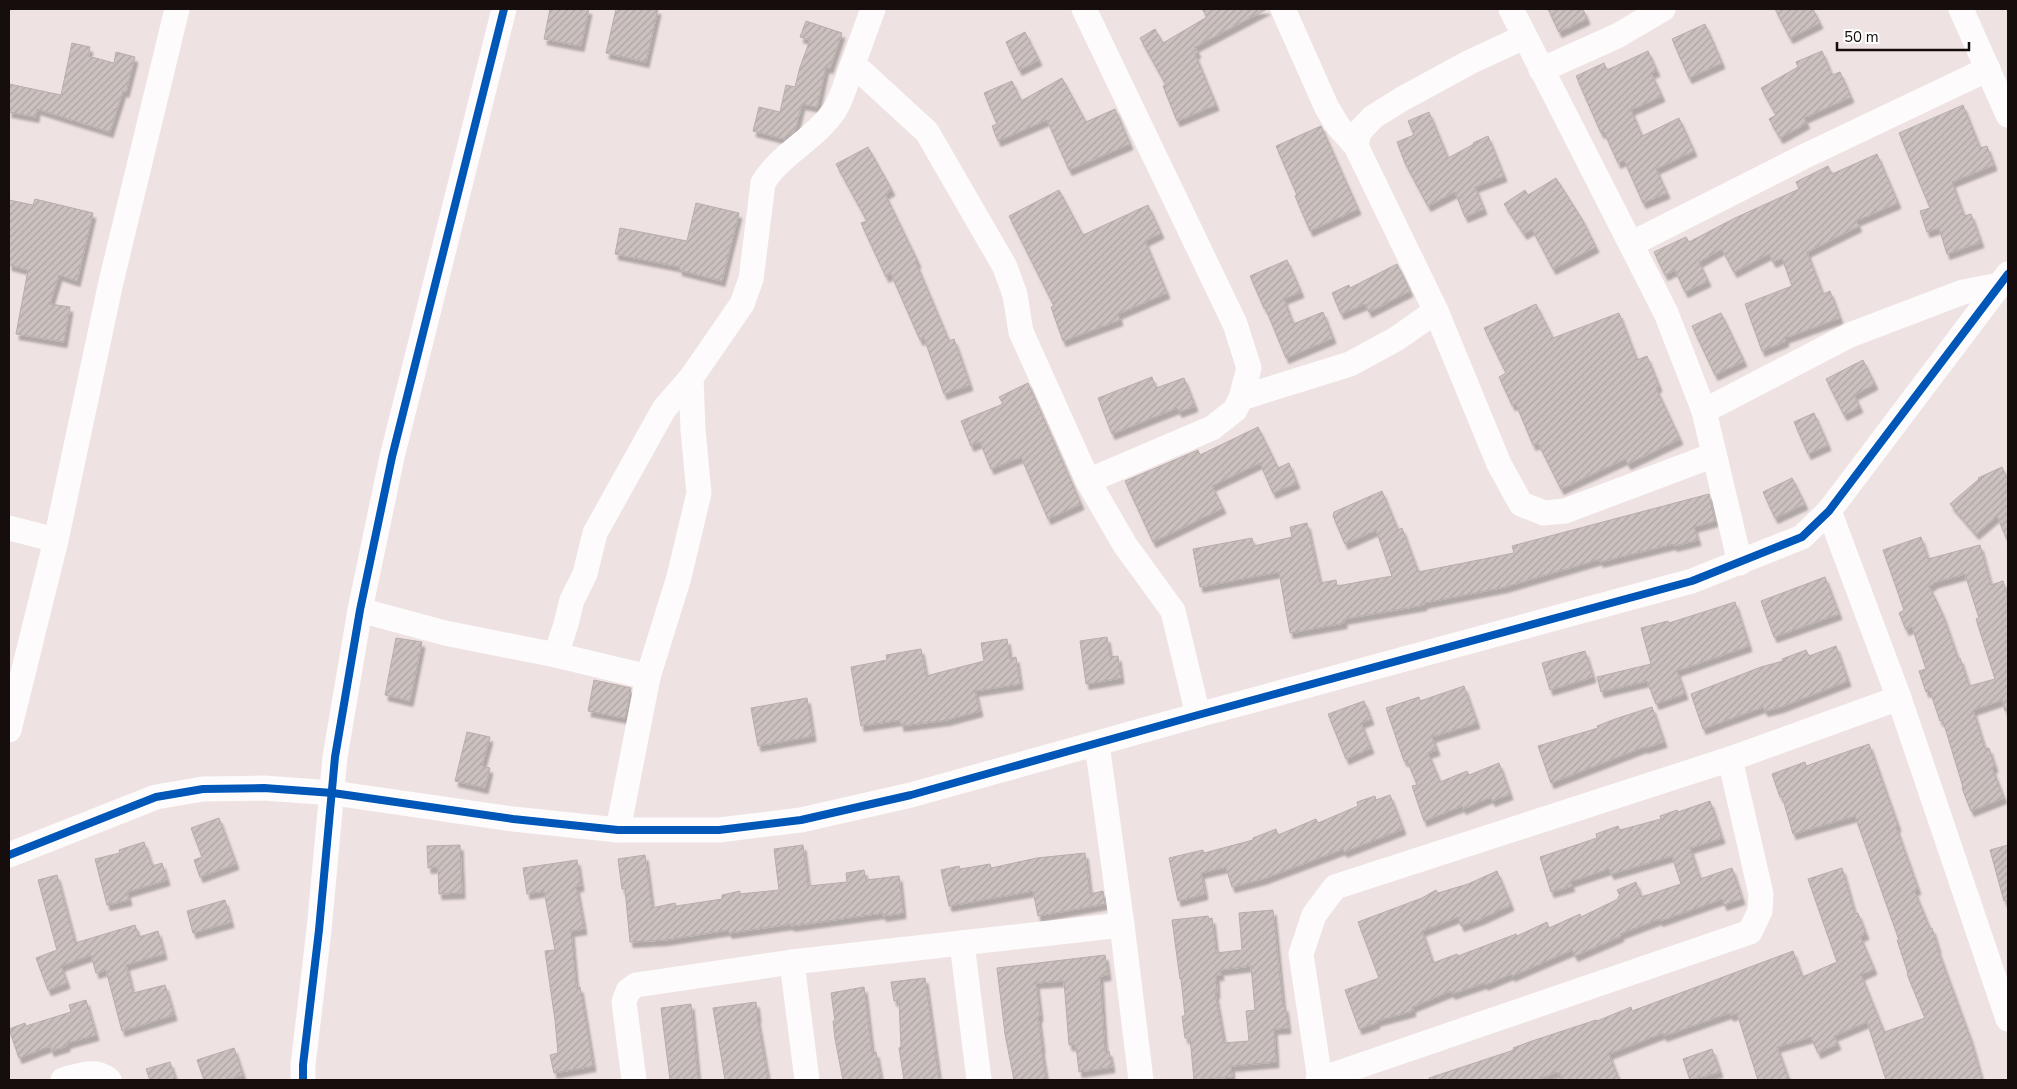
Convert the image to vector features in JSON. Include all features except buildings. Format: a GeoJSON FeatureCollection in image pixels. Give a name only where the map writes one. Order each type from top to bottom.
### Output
{"type":"FeatureCollection","features":[{"type":"Feature","properties":{"kind":"street"},"geometry":{"type":"LineString","coordinates":[[9,721],[56,540],[111,282],[177,9]]}},
{"type":"Feature","properties":{"kind":"street"},"geometry":{"type":"LineString","coordinates":[[302,1080],[333,792],[335,757],[360,610],[394,448],[504,9]]}},
{"type":"Feature","properties":{"kind":"street"},"geometry":{"type":"LineString","coordinates":[[556,655],[572,600],[585,574],[596,534],[664,409],[691,378],[742,304],[751,279],[763,183],[770,171],[824,124],[836,110],[873,9]]}},
{"type":"Feature","properties":{"kind":"street"},"geometry":{"type":"LineString","coordinates":[[1084,9],[1234,324],[1250,368],[1241,398],[1235,410],[1212,428],[1088,481]]}},
{"type":"Feature","properties":{"kind":"street"},"geometry":{"type":"LineString","coordinates":[[1283,9],[1327,108],[1338,126],[1356,146],[1436,311],[1499,464],[1521,504],[1544,512],[1565,511],[1714,455]]}},
{"type":"Feature","properties":{"kind":"street"},"geometry":{"type":"LineString","coordinates":[[1511,9],[1666,313],[1704,411],[1740,563]]}},
{"type":"Feature","properties":{"kind":"street"},"geometry":{"type":"LineString","coordinates":[[1541,70],[1617,36],[1663,9]]}},
{"type":"Feature","properties":{"kind":"street"},"geometry":{"type":"LineString","coordinates":[[1961,9],[2008,115]]}},
{"type":"Feature","properties":{"kind":"street"},"geometry":{"type":"LineString","coordinates":[[1356,146],[1358,132],[1380,113],[1470,62],[1524,37]]}},
{"type":"Feature","properties":{"kind":"street"},"geometry":{"type":"LineString","coordinates":[[852,64],[927,132],[1005,267],[1015,295],[1021,332],[1088,481],[1125,545],[1172,611],[1198,715]]}},
{"type":"Feature","properties":{"kind":"street"},"geometry":{"type":"LineString","coordinates":[[1631,244],[1803,157],[1988,69]]}},
{"type":"Feature","properties":{"kind":"street"},"geometry":{"type":"LineString","coordinates":[[1704,411],[1850,335],[1962,292],[2004,280]]}},
{"type":"Feature","properties":{"kind":"street"},"geometry":{"type":"LineString","coordinates":[[9,855],[156,798],[202,789],[264,788],[333,792],[513,820],[618,830],[719,830],[801,820],[911,795],[1692,581],[1802,537],[1829,511],[2004,280]]}},
{"type":"Feature","properties":{"kind":"street"},"geometry":{"type":"LineString","coordinates":[[1241,398],[1350,364],[1396,339],[1436,311]]}},
{"type":"Feature","properties":{"kind":"street"},"geometry":{"type":"LineString","coordinates":[[618,830],[648,677],[678,576],[699,493],[693,430],[691,378]]}},
{"type":"Feature","properties":{"kind":"street"},"geometry":{"type":"LineString","coordinates":[[1829,511],[1899,698],[2008,1019]]}},
{"type":"Feature","properties":{"kind":"street"},"geometry":{"type":"LineString","coordinates":[[9,528],[56,540]]}},
{"type":"Feature","properties":{"kind":"street"},"geometry":{"type":"LineString","coordinates":[[360,610],[446,633],[556,655],[648,677]]}},
{"type":"Feature","properties":{"kind":"street"},"geometry":{"type":"LineString","coordinates":[[1730,759],[1762,894],[1760,912],[1750,932],[1319,1080],[1301,954],[1314,915],[1335,887],[1730,759],[1899,698]]}},
{"type":"Feature","properties":{"kind":"street"},"geometry":{"type":"LineString","coordinates":[[1097,744],[1141,1080]]}},
{"type":"Feature","properties":{"kind":"street"},"geometry":{"type":"LineString","coordinates":[[634,1080],[624,1002],[628,991],[636,985],[792,962],[1122,925]]}},
{"type":"Feature","properties":{"kind":"street"},"geometry":{"type":"LineString","coordinates":[[962,943],[979,1080]]}},
{"type":"Feature","properties":{"kind":"street"},"geometry":{"type":"LineString","coordinates":[[792,962],[807,1080]]}},
{"type":"Feature","properties":{"kind":"street"},"geometry":{"type":"LineString","coordinates":[[63,1080],[91,1073],[109,1080]]}},
{"type":"Feature","properties":{"kind":"cycle path"},"geometry":{"type":"LineString","coordinates":[[303,1080],[335,757],[360,610],[392,457],[504,9]]}},
{"type":"Feature","properties":{"kind":"cycle path"},"geometry":{"type":"LineString","coordinates":[[9,855],[156,797],[203,789],[264,788],[333,793],[513,819],[618,830],[719,830],[801,820],[911,795],[1692,581],[1802,537],[1829,511],[2008,274]]}}]}
